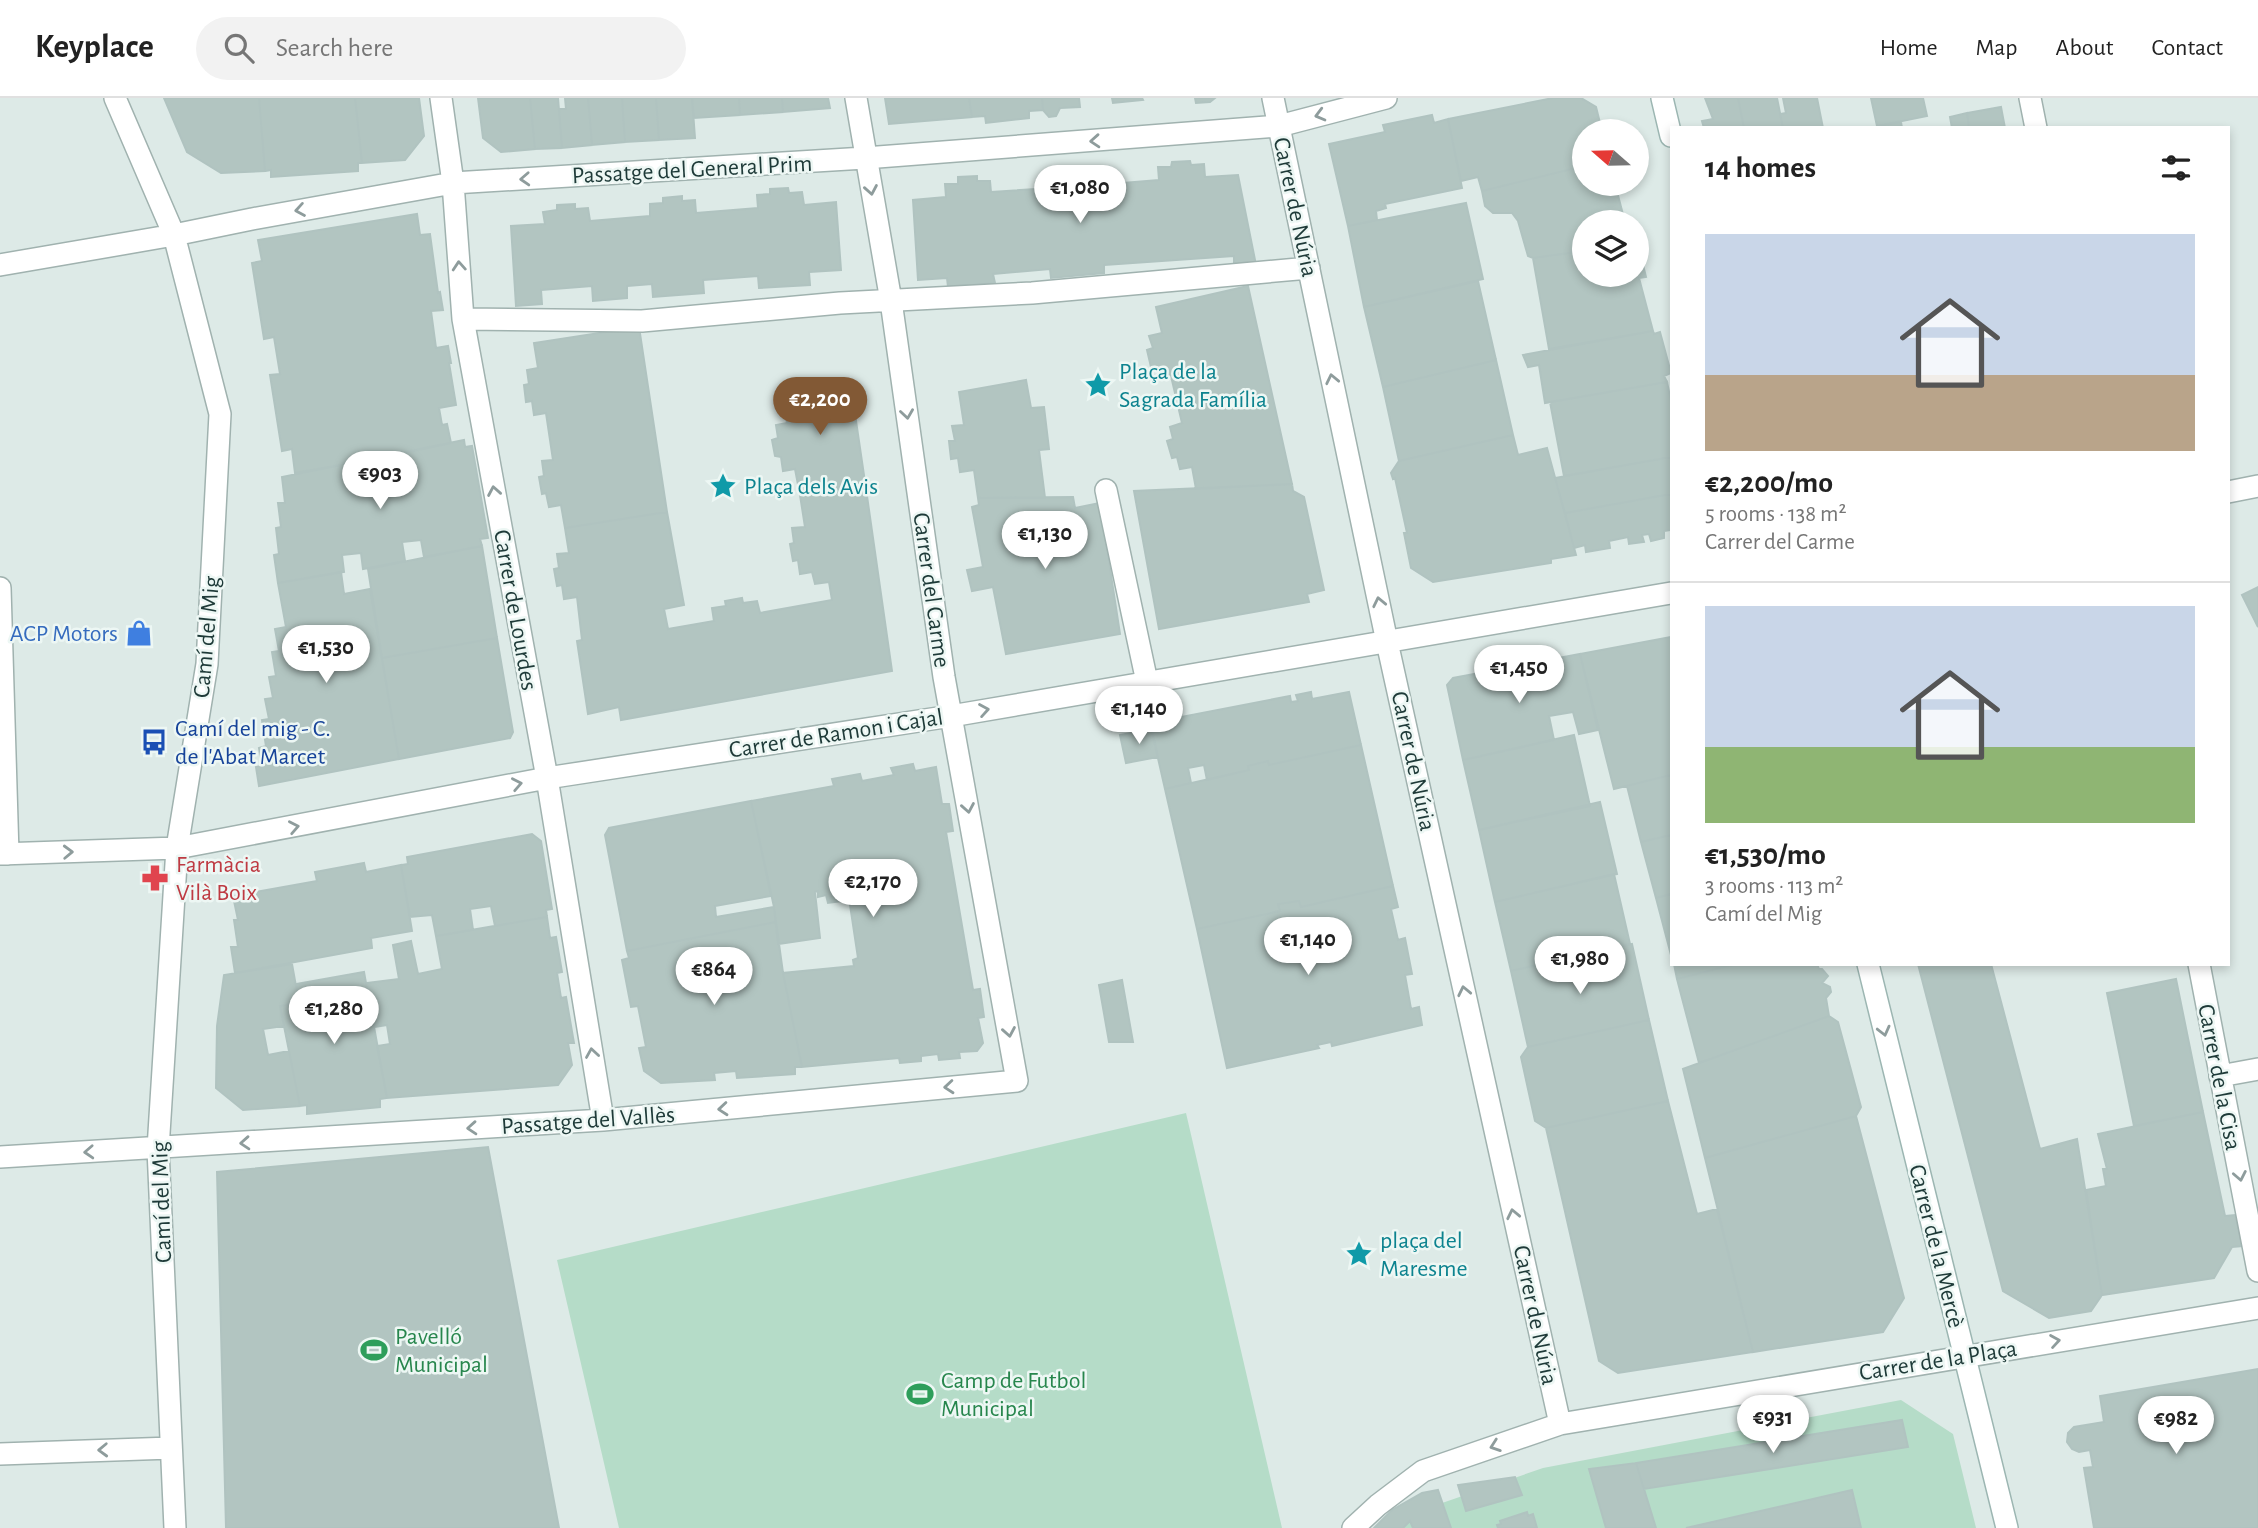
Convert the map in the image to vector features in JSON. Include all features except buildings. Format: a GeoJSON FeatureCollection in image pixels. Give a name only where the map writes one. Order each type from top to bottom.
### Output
{"type":"FeatureCollection","features":[{"type":"Feature","properties":{"kind":"street","name":"Camí del Mig"},"geometry":{"type":"LineString","coordinates":[[116,98],[174,235],[220,414],[207,664],[177,848],[158,1149],[175,1528]]}},
{"type":"Feature","properties":{"kind":"street","name":"Carrer de Lourdes"},"geometry":{"type":"LineString","coordinates":[[442,98],[453,183],[463,319],[547,778],[603,1120]]}},
{"type":"Feature","properties":{"kind":"street","name":"Carrer del Carme"},"geometry":{"type":"LineString","coordinates":[[856,98],[891,301],[951,716],[1017,1081]]}},
{"type":"Feature","properties":{"kind":"street","name":"Carrer de Núria"},"geometry":{"type":"LineString","coordinates":[[1273,98],[1387,642],[1560,1424]]}},
{"type":"Feature","properties":{"kind":"street","name":"Passatge del General Prim"},"geometry":{"type":"LineString","coordinates":[[0,264],[453,183],[865,158],[1279,126],[1386,98]]}},
{"type":"Feature","properties":{"kind":"street"},"geometry":{"type":"LineString","coordinates":[[1662,98],[1670,132]]}},
{"type":"Feature","properties":{"kind":"street"},"geometry":{"type":"LineString","coordinates":[[2030,98],[2036,126]]}},
{"type":"Feature","properties":{"kind":"street"},"geometry":{"type":"LineString","coordinates":[[463,319],[642,321],[826,304],[1032,293],[1309,268]]}},
{"type":"Feature","properties":{"kind":"street"},"geometry":{"type":"LineString","coordinates":[[2230,492],[2258,486]]}},
{"type":"Feature","properties":{"kind":"street"},"geometry":{"type":"LineString","coordinates":[[1106,490],[1147,682]]}},
{"type":"Feature","properties":{"kind":"street"},"geometry":{"type":"LineString","coordinates":[[0,588],[4,854]]}},
{"type":"Feature","properties":{"kind":"street","name":"Carrer de Ramon i Cajal"},"geometry":{"type":"LineString","coordinates":[[4,854],[177,848],[547,778],[951,716],[1670,593]]}},
{"type":"Feature","properties":{"kind":"street","name":"Carrer de la Mercè"},"geometry":{"type":"LineString","coordinates":[[1868,966],[2007,1528]]}},
{"type":"Feature","properties":{"kind":"street","name":"Carrer de la Cisa"},"geometry":{"type":"LineString","coordinates":[[2199,966],[2258,1271]]}},
{"type":"Feature","properties":{"kind":"street"},"geometry":{"type":"LineString","coordinates":[[2220,1076],[2258,1069]]}},
{"type":"Feature","properties":{"kind":"street","name":"Passatge del Vallès"},"geometry":{"type":"LineString","coordinates":[[0,1157],[603,1120],[1017,1081]]}},
{"type":"Feature","properties":{"kind":"street","name":"Carrer de la Plaça"},"geometry":{"type":"LineString","coordinates":[[1353,1528],[1423,1471],[1560,1424],[2258,1308]]}},
{"type":"Feature","properties":{"kind":"street"},"geometry":{"type":"LineString","coordinates":[[0,1454],[171,1448]]}},
{"type":"Feature","properties":{"kind":"green space","name":"Camp de Futbol Municipal"},"geometry":{"type":"Polygon","coordinates":[[[1186,1113],[1282,1528],[619,1528],[557,1260],[1186,1113]]]}},
{"type":"Feature","properties":{"kind":"green space"},"geometry":{"type":"Polygon","coordinates":[[[1901,1400],[1953,1434],[1976,1528],[1401,1528],[1419,1511],[1543,1468],[1901,1400]]]}},
{"type":"Feature","properties":{"kind":"place","name":"Plaça de la Sagrada Família"},"geometry":{"type":"Point","coordinates":[1098,385]}},
{"type":"Feature","properties":{"kind":"place","name":"Plaça dels Avis"},"geometry":{"type":"Point","coordinates":[723,486]}},
{"type":"Feature","properties":{"kind":"place","name":"ACP Motors"},"geometry":{"type":"Point","coordinates":[139,633]}},
{"type":"Feature","properties":{"kind":"place","name":"Camí del mig - C. de l'Abat Marcet"},"geometry":{"type":"Point","coordinates":[154,742]}},
{"type":"Feature","properties":{"kind":"place","name":"Farmàcia Vilà Boix"},"geometry":{"type":"Point","coordinates":[155,878]}},
{"type":"Feature","properties":{"kind":"place","name":"plaça del Maresme"},"geometry":{"type":"Point","coordinates":[1359,1254]}},
{"type":"Feature","properties":{"kind":"place","name":"Pavelló Municipal"},"geometry":{"type":"Point","coordinates":[374,1350]}},
{"type":"Feature","properties":{"kind":"place","name":"Camp de Futbol Municipal"},"geometry":{"type":"Point","coordinates":[920,1394]}}]}
